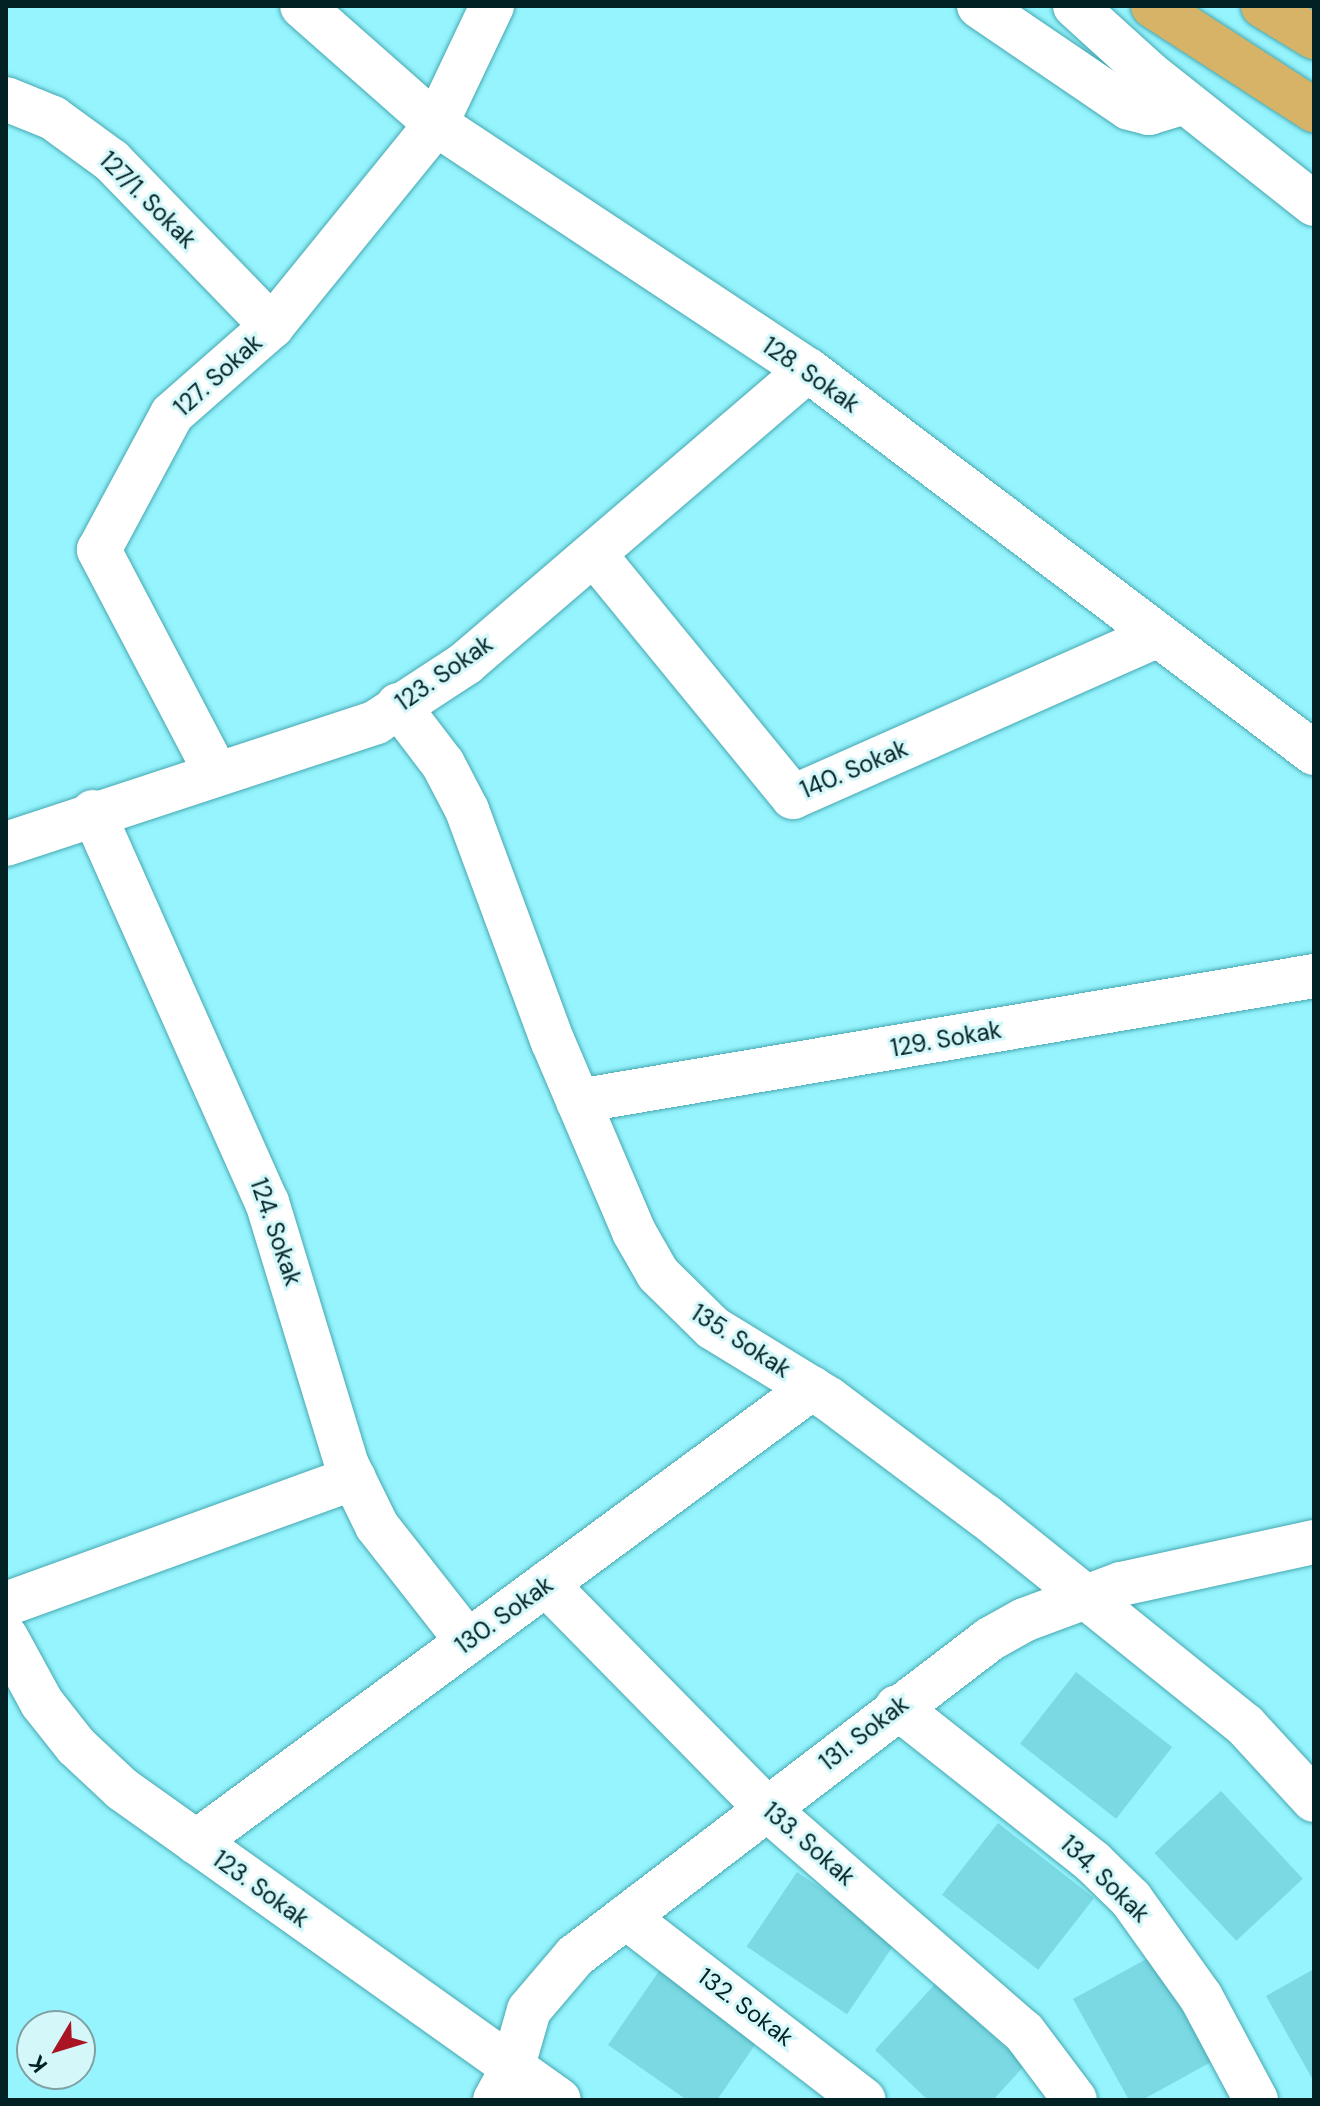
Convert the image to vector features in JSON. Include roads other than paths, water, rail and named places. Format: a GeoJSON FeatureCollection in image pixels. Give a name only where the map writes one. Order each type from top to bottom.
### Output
{"type":"FeatureCollection","features":[{"type":"Feature","properties":{"kind":"highway"},"geometry":{"type":"LineString","coordinates":[[1153,6],[1314,110]]}},
{"type":"Feature","properties":{"kind":"highway"},"geometry":{"type":"LineString","coordinates":[[1263,6],[1314,37]]}},
{"type":"Feature","properties":{"kind":"street","name":"128. Sokak"},"geometry":{"type":"LineString","coordinates":[[302,6],[436,124],[808,370],[1314,753]]}},
{"type":"Feature","properties":{"kind":"street","name":"127. Sokak"},"geometry":{"type":"LineString","coordinates":[[215,771],[99,550],[172,414],[272,326],[436,124],[492,6]]}},
{"type":"Feature","properties":{"kind":"street"},"geometry":{"type":"LineString","coordinates":[[979,6],[1129,108],[1149,113],[1184,102]]}},
{"type":"Feature","properties":{"kind":"street"},"geometry":{"type":"LineString","coordinates":[[1075,6],[1184,102],[1314,204]]}},
{"type":"Feature","properties":{"kind":"street","name":"127/1. Sokak"},"geometry":{"type":"LineString","coordinates":[[6,99],[53,118],[112,161],[272,326]]}},
{"type":"Feature","properties":{"kind":"street","name":"123. Sokak"},"geometry":{"type":"LineString","coordinates":[[6,844],[215,771],[334,739],[376,722],[466,663],[808,370]]}},
{"type":"Feature","properties":{"kind":"street","name":"140. Sokak"},"geometry":{"type":"LineString","coordinates":[[594,554],[793,797],[1158,635]]}},
{"type":"Feature","properties":{"kind":"street","name":"135. Sokak"},"geometry":{"type":"LineString","coordinates":[[398,705],[443,764],[467,810],[578,1101],[634,1232],[658,1274],[713,1328],[812,1388],[903,1450],[1245,1725],[1314,1800]]}},
{"type":"Feature","properties":{"kind":"street","name":"124. Sokak"},"geometry":{"type":"LineString","coordinates":[[93,812],[267,1202],[354,1478],[377,1526],[468,1642]]}},
{"type":"Feature","properties":{"kind":"street","name":"129. Sokak"},"geometry":{"type":"LineString","coordinates":[[578,1101],[1314,976]]}},
{"type":"Feature","properties":{"kind":"street","name":"130. Sokak"},"geometry":{"type":"LineString","coordinates":[[196,1842],[812,1388]]}},
{"type":"Feature","properties":{"kind":"street"},"geometry":{"type":"LineString","coordinates":[[6,1604],[354,1478]]}},
{"type":"Feature","properties":{"kind":"street","name":"131. Sokak"},"geometry":{"type":"LineString","coordinates":[[504,2084],[529,2010],[549,1984],[626,1917],[897,1707],[990,1639],[1084,1596],[1314,1542]]}},
{"type":"Feature","properties":{"kind":"street","name":"133. Sokak"},"geometry":{"type":"LineString","coordinates":[[546,1584],[766,1808],[1024,2032],[1075,2100]]}},
{"type":"Feature","properties":{"kind":"street","name":"123. Sokak"},"geometry":{"type":"LineString","coordinates":[[6,1637],[42,1703],[76,1746],[122,1789],[196,1842],[504,2084],[559,2100]]}},
{"type":"Feature","properties":{"kind":"street","name":"134. Sokak"},"geometry":{"type":"LineString","coordinates":[[897,1707],[1093,1862],[1131,1899],[1201,1997],[1256,2100]]}},
{"type":"Feature","properties":{"kind":"street","name":"132. Sokak"},"geometry":{"type":"LineString","coordinates":[[626,1917],[864,2100]]}}]}
